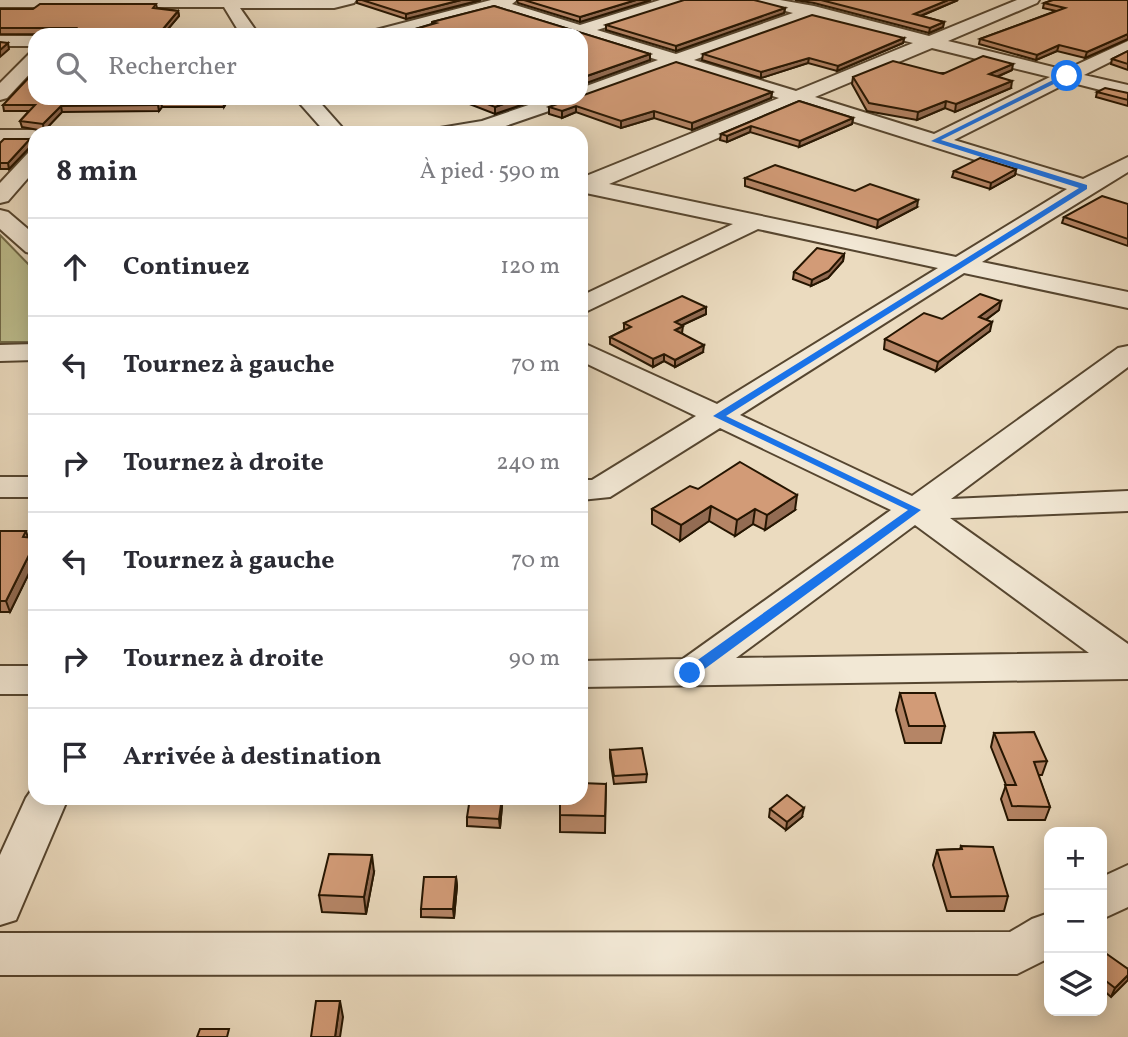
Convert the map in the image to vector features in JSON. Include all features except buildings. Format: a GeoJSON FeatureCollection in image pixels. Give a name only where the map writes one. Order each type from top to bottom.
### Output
{"type":"FeatureCollection","features":[{"type":"Feature","properties":{"kind":"street"},"geometry":{"type":"LineString","coordinates":[[0,2],[334,4],[348,0]]}},
{"type":"Feature","properties":{"kind":"street"},"geometry":{"type":"LineString","coordinates":[[588,28],[677,0]]}},
{"type":"Feature","properties":{"kind":"street"},"geometry":{"type":"LineString","coordinates":[[761,0],[1128,91]]}},
{"type":"Feature","properties":{"kind":"street"},"geometry":{"type":"LineString","coordinates":[[588,92],[846,0]]}},
{"type":"Feature","properties":{"kind":"street"},"geometry":{"type":"LineString","coordinates":[[588,184],[1031,0]]}},
{"type":"Feature","properties":{"kind":"street"},"geometry":{"type":"LineString","coordinates":[[228,2],[245,28]]}},
{"type":"Feature","properties":{"kind":"street"},"geometry":{"type":"LineString","coordinates":[[404,28],[502,2],[561,28]]}},
{"type":"Feature","properties":{"kind":"street"},"geometry":{"type":"LineString","coordinates":[[588,37],[796,97],[1085,187]]}},
{"type":"Feature","properties":{"kind":"street"},"geometry":{"type":"LineString","coordinates":[[0,41],[28,41]]}},
{"type":"Feature","properties":{"kind":"street"},"geometry":{"type":"LineString","coordinates":[[935,141],[1128,46]]}},
{"type":"Feature","properties":{"kind":"street"},"geometry":{"type":"LineString","coordinates":[[3,87],[28,64]]}},
{"type":"Feature","properties":{"kind":"street"},"geometry":{"type":"LineString","coordinates":[[3,87],[28,85]]}},
{"type":"Feature","properties":{"kind":"street"},"geometry":{"type":"LineString","coordinates":[[311,105],[331,126]]}},
{"type":"Feature","properties":{"kind":"street"},"geometry":{"type":"LineString","coordinates":[[488,126],[548,105]]}},
{"type":"Feature","properties":{"kind":"street"},"geometry":{"type":"LineString","coordinates":[[0,136],[28,136]]}},
{"type":"Feature","properties":{"kind":"street"},"geometry":{"type":"LineString","coordinates":[[588,490],[599,491],[1085,187],[1128,163]]}},
{"type":"Feature","properties":{"kind":"street"},"geometry":{"type":"LineString","coordinates":[[0,196],[28,165]]}},
{"type":"Feature","properties":{"kind":"street"},"geometry":{"type":"LineString","coordinates":[[588,187],[1128,300]]}},
{"type":"Feature","properties":{"kind":"street"},"geometry":{"type":"LineString","coordinates":[[0,217],[28,241]]}},
{"type":"Feature","properties":{"kind":"street"},"geometry":{"type":"LineString","coordinates":[[588,303],[755,222]]}},
{"type":"Feature","properties":{"kind":"street"},"geometry":{"type":"LineString","coordinates":[[0,353],[28,352]]}},
{"type":"Feature","properties":{"kind":"street"},"geometry":{"type":"LineString","coordinates":[[588,354],[916,510],[1128,664]]}},
{"type":"Feature","properties":{"kind":"street"},"geometry":{"type":"LineString","coordinates":[[690,673],[1128,354]]}},
{"type":"Feature","properties":{"kind":"street"},"geometry":{"type":"LineString","coordinates":[[0,487],[28,487]]}},
{"type":"Feature","properties":{"kind":"street"},"geometry":{"type":"LineString","coordinates":[[916,510],[1128,501]]}},
{"type":"Feature","properties":{"kind":"street"},"geometry":{"type":"LineString","coordinates":[[588,674],[1128,664]]}},
{"type":"Feature","properties":{"kind":"street"},"geometry":{"type":"LineString","coordinates":[[0,680],[28,680]]}},
{"type":"Feature","properties":{"kind":"street"},"geometry":{"type":"LineString","coordinates":[[0,906],[44,805]]}},
{"type":"Feature","properties":{"kind":"street"},"geometry":{"type":"LineString","coordinates":[[1107,898],[1128,884]]}},
{"type":"Feature","properties":{"kind":"street"},"geometry":{"type":"LineString","coordinates":[[0,954],[1017,953],[1044,936]]}},
{"type":"Feature","properties":{"kind":"green space"},"geometry":{"type":"Polygon","coordinates":[[[0,235],[28,264],[28,342],[0,342],[0,235]]]}},
{"type":"Feature","properties":{"kind":"route"},"geometry":{"type":"LineString","coordinates":[[690,673],[916,510],[718,416],[1085,187],[935,141],[1067,76]]}}]}
